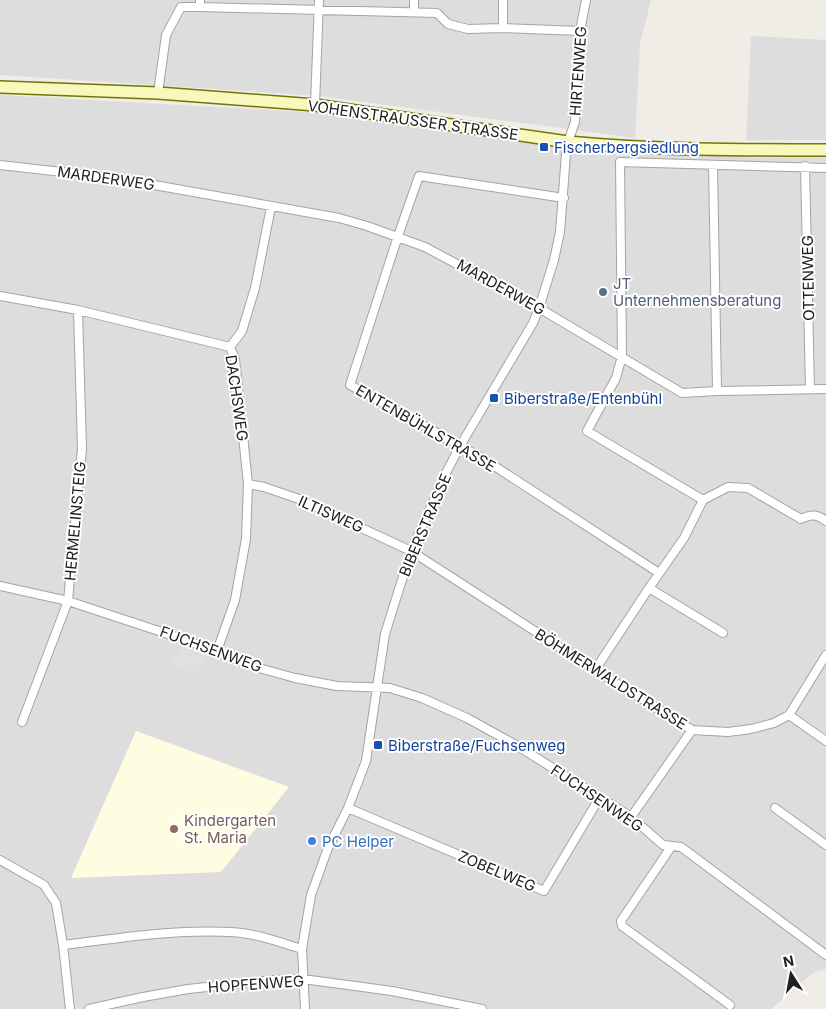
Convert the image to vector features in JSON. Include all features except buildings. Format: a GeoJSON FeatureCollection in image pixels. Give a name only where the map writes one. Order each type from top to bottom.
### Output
{"type":"FeatureCollection","features":[{"type":"Feature","properties":{"kind":"main road","name":"VOHENSTRAUSSER STRASSE"},"geometry":{"type":"LineString","coordinates":[[0,87],[158,93],[315,105],[568,142],[673,149],[826,150]]}},
{"type":"Feature","properties":{"kind":"street"},"geometry":{"type":"LineString","coordinates":[[315,105],[320,0]]}},
{"type":"Feature","properties":{"kind":"street"},"geometry":{"type":"LineString","coordinates":[[414,0],[414,11]]}},
{"type":"Feature","properties":{"kind":"street"},"geometry":{"type":"LineString","coordinates":[[503,0],[503,28]]}},
{"type":"Feature","properties":{"kind":"street","name":"HIRTENWEG"},"geometry":{"type":"LineString","coordinates":[[568,142],[575,122],[580,31],[586,0]]}},
{"type":"Feature","properties":{"kind":"street"},"geometry":{"type":"LineString","coordinates":[[158,93],[166,35],[181,7],[200,3],[319,10],[414,11],[437,13],[448,24],[468,29],[503,28],[580,31]]}},
{"type":"Feature","properties":{"kind":"street","name":"BIBERSTRASSE"},"geometry":{"type":"LineString","coordinates":[[306,1009],[302,949],[311,895],[328,848],[348,808],[366,761],[385,634],[411,551],[460,446],[533,323],[539,308],[554,260],[560,232],[568,142]]}},
{"type":"Feature","properties":{"kind":"street"},"geometry":{"type":"LineString","coordinates":[[703,500],[587,431],[616,378],[622,356],[620,162],[826,168]]}},
{"type":"Feature","properties":{"kind":"street","name":"MARDERWEG"},"geometry":{"type":"LineString","coordinates":[[0,165],[115,178],[339,218],[398,236],[425,247],[539,308],[682,393],[717,390],[826,389]]}},
{"type":"Feature","properties":{"kind":"street"},"geometry":{"type":"LineString","coordinates":[[713,166],[717,390]]}},
{"type":"Feature","properties":{"kind":"street","name":"OTTENWEG"},"geometry":{"type":"LineString","coordinates":[[805,166],[810,389]]}},
{"type":"Feature","properties":{"kind":"street","name":"ENTENBÜHLSTRASSE"},"geometry":{"type":"LineString","coordinates":[[564,198],[419,176],[350,385],[482,458],[659,573]]}},
{"type":"Feature","properties":{"kind":"street"},"geometry":{"type":"LineString","coordinates":[[230,347],[242,330],[255,288],[271,207]]}},
{"type":"Feature","properties":{"kind":"street","name":"DACHSWEG"},"geometry":{"type":"LineString","coordinates":[[0,296],[78,310],[230,347],[235,359],[248,484],[246,539],[236,600],[217,651]]}},
{"type":"Feature","properties":{"kind":"street","name":"HERMELINSTEIG"},"geometry":{"type":"LineString","coordinates":[[22,722],[68,601],[82,449],[78,310]]}},
{"type":"Feature","properties":{"kind":"street","name":"ILTISWEG"},"geometry":{"type":"LineString","coordinates":[[248,484],[264,487],[299,499],[411,551]]}},
{"type":"Feature","properties":{"kind":"street"},"geometry":{"type":"LineString","coordinates":[[596,670],[684,538],[703,500],[728,488],[748,488],[801,519],[810,514],[819,516],[826,521]]}},
{"type":"Feature","properties":{"kind":"street","name":"BÖHMERWALDSTRASSE"},"geometry":{"type":"LineString","coordinates":[[411,551],[692,730],[728,732],[751,729],[774,723],[789,715]]}},
{"type":"Feature","properties":{"kind":"street","name":"FUCHSENWEG"},"geometry":{"type":"LineString","coordinates":[[0,586],[68,601],[148,626],[259,668],[295,678],[337,686],[390,688],[467,718],[516,744],[631,817],[662,845],[681,847],[826,955]]}},
{"type":"Feature","properties":{"kind":"street"},"geometry":{"type":"LineString","coordinates":[[649,588],[723,633]]}},
{"type":"Feature","properties":{"kind":"street"},"geometry":{"type":"LineString","coordinates":[[826,655],[789,715],[826,741]]}},
{"type":"Feature","properties":{"kind":"street"},"geometry":{"type":"LineString","coordinates":[[631,817],[692,730]]}},
{"type":"Feature","properties":{"kind":"street","name":"ZOBELWEG"},"geometry":{"type":"LineString","coordinates":[[348,808],[544,891],[600,797]]}},
{"type":"Feature","properties":{"kind":"street"},"geometry":{"type":"LineString","coordinates":[[775,808],[826,845]]}},
{"type":"Feature","properties":{"kind":"street"},"geometry":{"type":"LineString","coordinates":[[671,847],[621,922],[622,926],[730,1005]]}},
{"type":"Feature","properties":{"kind":"street"},"geometry":{"type":"LineString","coordinates":[[0,860],[44,886],[56,903],[70,1009]]}},
{"type":"Feature","properties":{"kind":"street"},"geometry":{"type":"LineString","coordinates":[[63,945],[157,933],[233,932],[258,936],[302,949]]}},
{"type":"Feature","properties":{"kind":"street","name":"HOPFENWEG"},"geometry":{"type":"LineString","coordinates":[[89,1009],[188,989],[274,980],[303,979],[392,991],[482,1009]]}},
{"type":"Feature","properties":{"kind":"shaded area"},"geometry":{"type":"Polygon","coordinates":[[[0,0],[651,0],[640,44],[635,138],[319,96],[0,75],[0,0]]]}},
{"type":"Feature","properties":{"kind":"shaded area"},"geometry":{"type":"Polygon","coordinates":[[[751,36],[826,40],[826,140],[746,140],[751,36]]]}},
{"type":"Feature","properties":{"kind":"shaded area"},"geometry":{"type":"Polygon","coordinates":[[[0,95],[322,113],[581,151],[826,158],[826,969],[814,972],[771,1009],[0,1009],[0,95]]]}},
{"type":"Feature","properties":{"kind":"shaded area"},"geometry":{"type":"Polygon","coordinates":[[[182,643],[206,652],[197,675],[172,664],[182,643]]]}},
{"type":"Feature","properties":{"kind":"shaded area","name":"Kindergarten St. Maria"},"geometry":{"type":"Polygon","coordinates":[[[136,731],[289,787],[221,872],[71,878],[136,731]]]}},
{"type":"Feature","properties":{"kind":"place","name":"Fischerbergsiedlung"},"geometry":{"type":"Point","coordinates":[544,147]}},
{"type":"Feature","properties":{"kind":"place","name":"JT Unternehmensberatung"},"geometry":{"type":"Point","coordinates":[603,292]}},
{"type":"Feature","properties":{"kind":"place","name":"Biberstraße/Entenbühl"},"geometry":{"type":"Point","coordinates":[494,398]}},
{"type":"Feature","properties":{"kind":"place","name":"Biberstraße/Fuchsenweg"},"geometry":{"type":"Point","coordinates":[378,745]}},
{"type":"Feature","properties":{"kind":"place","name":"Kindergarten St. Maria"},"geometry":{"type":"Point","coordinates":[174,829]}},
{"type":"Feature","properties":{"kind":"place","name":"PC Helper"},"geometry":{"type":"Point","coordinates":[312,841]}}]}
